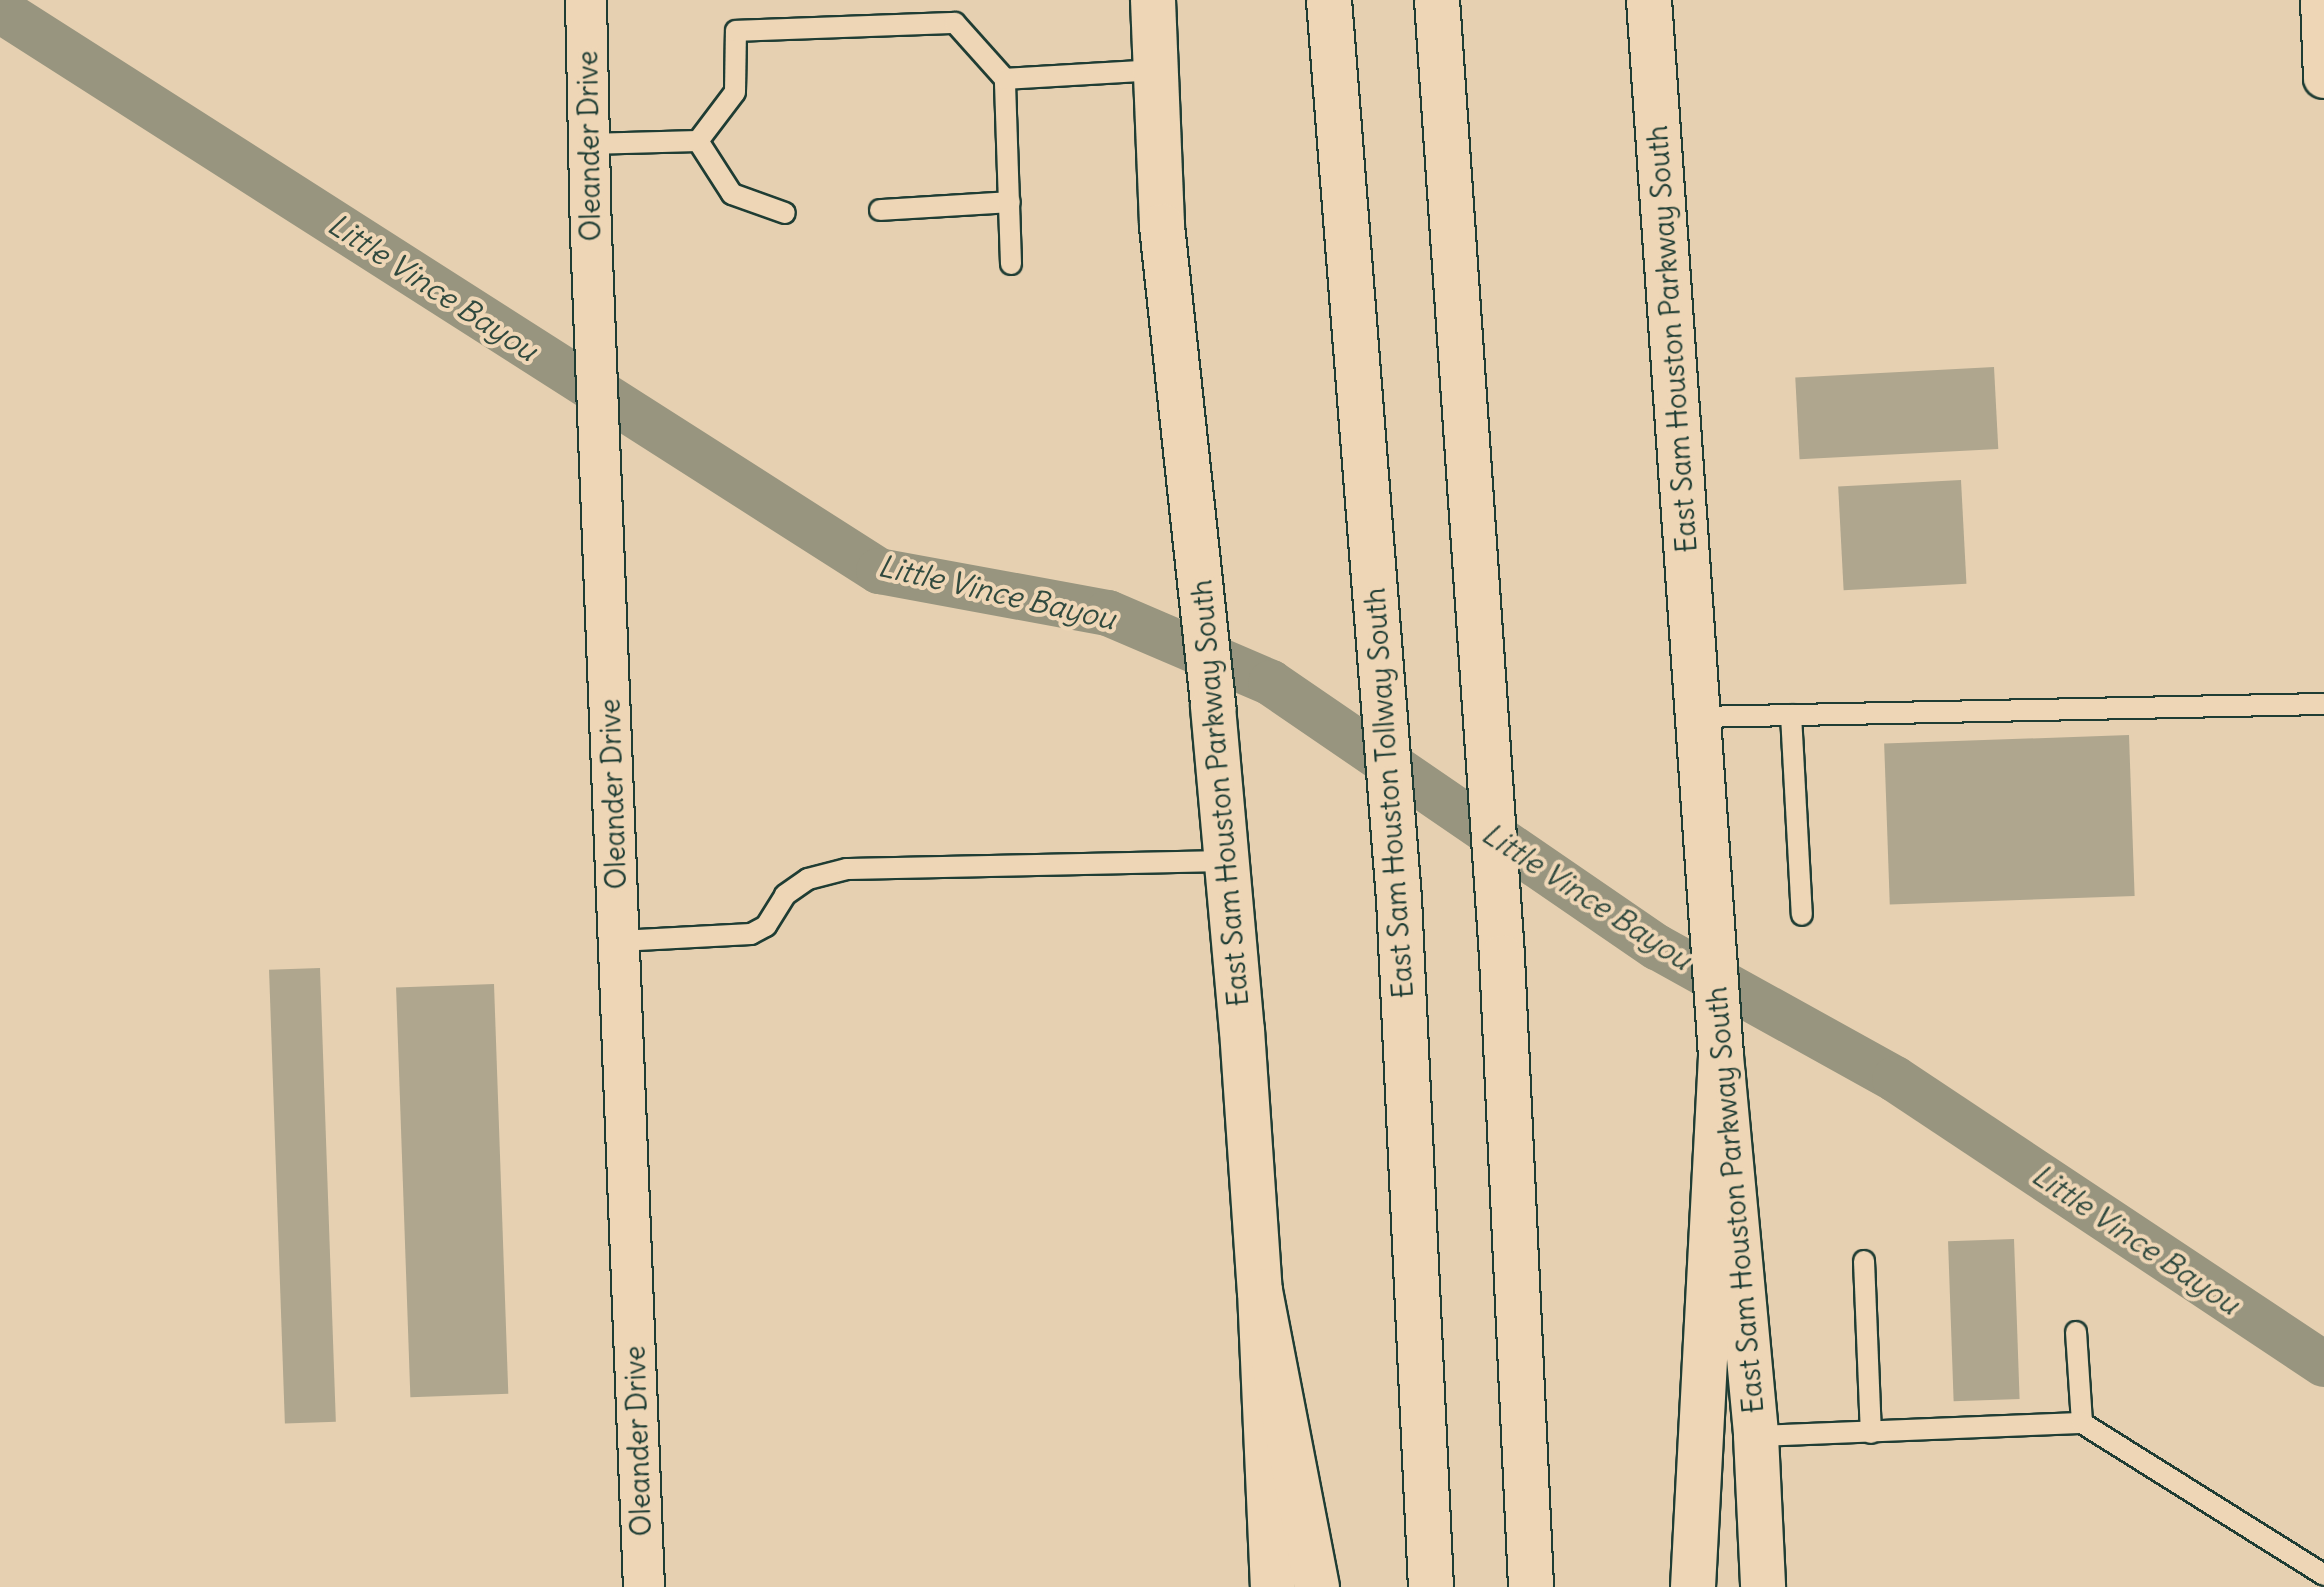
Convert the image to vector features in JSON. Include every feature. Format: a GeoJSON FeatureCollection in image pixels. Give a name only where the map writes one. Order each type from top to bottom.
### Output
{"type":"FeatureCollection","features":[{"type":"Feature","properties":{"kind":"main road","name":"East Sam Houston Parkway South"},"geometry":{"type":"LineString","coordinates":[[1153,0],[1162,226],[1213,707],[1260,1291],[1273,1587]]}},
{"type":"Feature","properties":{"kind":"main road","name":"East Sam Houston Tollway South"},"geometry":{"type":"LineString","coordinates":[[1329,0],[1399,899],[1431,1587]]}},
{"type":"Feature","properties":{"kind":"main road"},"geometry":{"type":"LineString","coordinates":[[1437,0],[1488,718],[1531,1587]]}},
{"type":"Feature","properties":{"kind":"main road","name":"East Sam Houston Parkway South"},"geometry":{"type":"LineString","coordinates":[[1649,0],[1721,1056],[1756,1436],[1763,1587]]}},
{"type":"Feature","properties":{"kind":"main road"},"geometry":{"type":"LineString","coordinates":[[1693,1587],[1721,1056]]}},
{"type":"Feature","properties":{"kind":"main road"},"geometry":{"type":"LineString","coordinates":[[1260,1291],[1317,1587]]}},
{"type":"Feature","properties":{"kind":"street","name":"Oleander Drive"},"geometry":{"type":"LineString","coordinates":[[586,0],[591,233],[644,1587]]}},
{"type":"Feature","properties":{"kind":"street"},"geometry":{"type":"LineString","coordinates":[[2321,0],[2324,78]]}},
{"type":"Feature","properties":{"kind":"lane"},"geometry":{"type":"LineString","coordinates":[[698,141],[735,92],[736,31],[955,23],[1005,79],[1011,264]]}},
{"type":"Feature","properties":{"kind":"lane"},"geometry":{"type":"LineString","coordinates":[[1005,79],[1156,70]]}},
{"type":"Feature","properties":{"kind":"lane"},"geometry":{"type":"LineString","coordinates":[[588,144],[698,141]]}},
{"type":"Feature","properties":{"kind":"lane"},"geometry":{"type":"LineString","coordinates":[[698,141],[732,194],[785,213]]}},
{"type":"Feature","properties":{"kind":"lane"},"geometry":{"type":"LineString","coordinates":[[880,210],[1010,202]]}},
{"type":"Feature","properties":{"kind":"lane"},"geometry":{"type":"LineString","coordinates":[[1698,717],[2324,704]]}},
{"type":"Feature","properties":{"kind":"lane"},"geometry":{"type":"LineString","coordinates":[[1791,715],[1802,915]]}},
{"type":"Feature","properties":{"kind":"lane"},"geometry":{"type":"LineString","coordinates":[[619,941],[751,934],[766,926],[785,895],[808,879],[847,869],[1226,861]]}},
{"type":"Feature","properties":{"kind":"lane"},"geometry":{"type":"LineString","coordinates":[[1864,1261],[1871,1433]]}},
{"type":"Feature","properties":{"kind":"lane"},"geometry":{"type":"LineString","coordinates":[[2076,1332],[2082,1423]]}},
{"type":"Feature","properties":{"kind":"lane"},"geometry":{"type":"LineString","coordinates":[[1756,1436],[2082,1423],[2324,1575]]}},
{"type":"Feature","properties":{"kind":"building"},"geometry":{"type":"Polygon","coordinates":[[[1994,367],[1998,449],[1800,459],[1795,377],[1994,367]]]}},
{"type":"Feature","properties":{"kind":"building"},"geometry":{"type":"Polygon","coordinates":[[[1961,480],[1966,584],[1844,590],[1838,486],[1961,480]]]}},
{"type":"Feature","properties":{"kind":"building"},"geometry":{"type":"Polygon","coordinates":[[[2129,735],[2135,896],[1890,904],[1884,744],[2129,735]]]}},
{"type":"Feature","properties":{"kind":"building"},"geometry":{"type":"Polygon","coordinates":[[[320,968],[336,1422],[285,1424],[269,970],[320,968]]]}},
{"type":"Feature","properties":{"kind":"building"},"geometry":{"type":"Polygon","coordinates":[[[494,984],[508,1394],[410,1397],[396,987],[494,984]]]}},
{"type":"Feature","properties":{"kind":"building"},"geometry":{"type":"Polygon","coordinates":[[[2014,1239],[2020,1399],[1954,1401],[1948,1241],[2014,1239]]]}},
{"type":"Feature","properties":{"kind":"waterway","name":"Little Vince Bayou"},"geometry":{"type":"LineString","coordinates":[[0,10],[879,571],[1108,613],[1271,683],[1657,947],[1895,1079],[2324,1364]]}}]}
